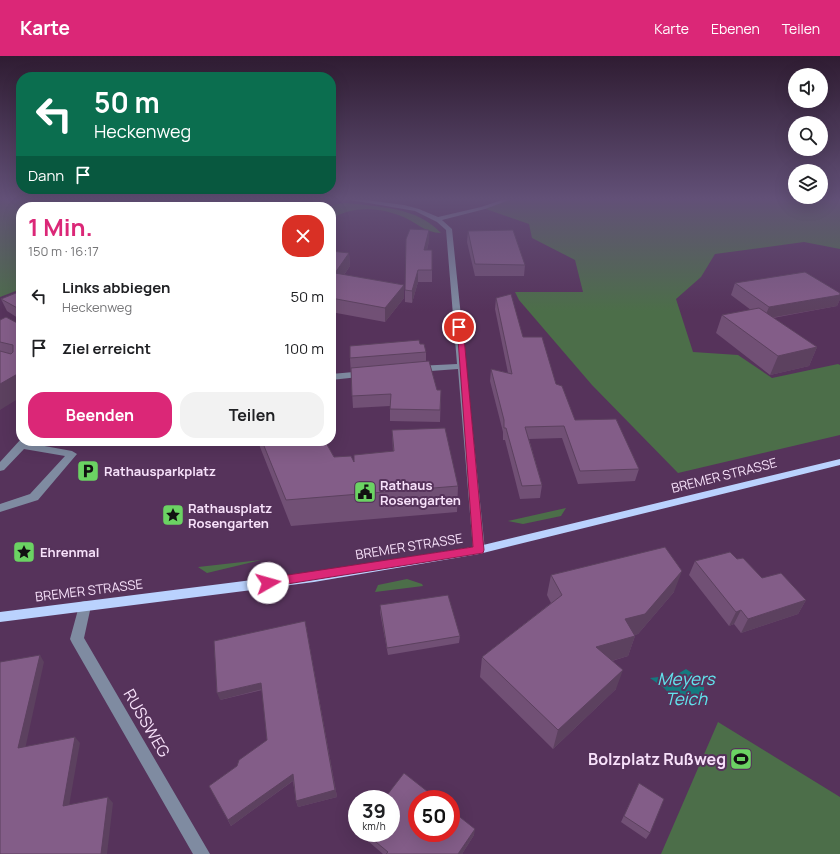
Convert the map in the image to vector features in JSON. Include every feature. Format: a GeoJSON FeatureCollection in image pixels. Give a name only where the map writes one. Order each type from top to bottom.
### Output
{"type":"FeatureCollection","features":[{"type":"Feature","properties":{"kind":"main road","name":"BREMER STRASSE"},"geometry":{"type":"LineString","coordinates":[[0,617],[314,577],[479,550],[840,462]]}},
{"type":"Feature","properties":{"kind":"street"},"geometry":{"type":"LineString","coordinates":[[451,237],[479,550]]}},
{"type":"Feature","properties":{"kind":"street"},"geometry":{"type":"LineString","coordinates":[[410,370],[463,366]]}},
{"type":"Feature","properties":{"kind":"street"},"geometry":{"type":"LineString","coordinates":[[336,377],[372,373]]}},
{"type":"Feature","properties":{"kind":"street"},"geometry":{"type":"LineString","coordinates":[[0,468],[20,446]]}},
{"type":"Feature","properties":{"kind":"street"},"geometry":{"type":"LineString","coordinates":[[0,508],[34,497],[72,454],[36,446]]}},
{"type":"Feature","properties":{"kind":"street","name":"RUSSWEG"},"geometry":{"type":"LineString","coordinates":[[85,606],[77,638],[202,854]]}},
{"type":"Feature","properties":{"kind":"shaded area"},"geometry":{"type":"Polygon","coordinates":[[[0,237],[16,237],[16,291],[0,297],[0,237]]]}},
{"type":"Feature","properties":{"kind":"shaded area"},"geometry":{"type":"Polygon","coordinates":[[[532,237],[840,237],[840,249],[804,242],[715,254],[701,277],[676,299],[693,352],[738,355],[772,378],[838,364],[840,365],[840,435],[678,473],[592,385],[519,300],[515,292],[583,292],[575,260],[532,237]]]}},
{"type":"Feature","properties":{"kind":"shaded area"},"geometry":{"type":"Polygon","coordinates":[[[566,508],[561,516],[523,524],[508,521],[566,508]]]}},
{"type":"Feature","properties":{"kind":"shaded area"},"geometry":{"type":"Polygon","coordinates":[[[261,560],[207,573],[198,567],[261,560]]]}},
{"type":"Feature","properties":{"kind":"shaded area"},"geometry":{"type":"Polygon","coordinates":[[[407,579],[422,584],[423,586],[375,592],[378,585],[407,579]]]}},
{"type":"Feature","properties":{"kind":"shaded area","name":"Bolzplatz Rußweg"},"geometry":{"type":"Polygon","coordinates":[[[718,722],[840,797],[840,854],[661,854],[718,722]]]}},
{"type":"Feature","properties":{"kind":"water","name":"Meyers Teich"},"geometry":{"type":"Polygon","coordinates":[[[686,669],[695,675],[704,685],[704,701],[693,707],[677,702],[664,688],[650,678],[676,675],[686,669]]]}},
{"type":"Feature","properties":{"kind":"building"},"geometry":{"type":"Polygon","coordinates":[[[407,237],[427,237],[424,250],[432,250],[432,270],[418,270],[412,291],[405,290],[407,237]]]}},
{"type":"Feature","properties":{"kind":"building"},"geometry":{"type":"Polygon","coordinates":[[[469,237],[515,237],[525,265],[475,264],[469,237]]]}},
{"type":"Feature","properties":{"kind":"building"},"geometry":{"type":"Polygon","coordinates":[[[336,252],[349,253],[336,272],[336,252]]]}},
{"type":"Feature","properties":{"kind":"building"},"geometry":{"type":"Polygon","coordinates":[[[805,272],[840,293],[840,295],[769,307],[735,283],[805,272]]]}},
{"type":"Feature","properties":{"kind":"building"},"geometry":{"type":"Polygon","coordinates":[[[336,273],[404,285],[385,308],[336,299],[336,273]]]}},
{"type":"Feature","properties":{"kind":"building"},"geometry":{"type":"Polygon","coordinates":[[[16,293],[16,307],[1,299],[16,293]]]}},
{"type":"Feature","properties":{"kind":"building"},"geometry":{"type":"Polygon","coordinates":[[[511,294],[523,337],[542,337],[556,384],[562,386],[575,420],[616,419],[639,469],[580,471],[564,426],[525,427],[542,485],[522,486],[506,428],[504,428],[504,420],[491,369],[512,374],[496,298],[511,294]]]}},
{"type":"Feature","properties":{"kind":"building"},"geometry":{"type":"Polygon","coordinates":[[[759,308],[817,347],[778,356],[722,315],[759,308]]]}},
{"type":"Feature","properties":{"kind":"building"},"geometry":{"type":"Polygon","coordinates":[[[6,317],[16,322],[16,375],[0,384],[0,351],[11,354],[13,352],[13,345],[0,342],[0,320],[6,317]]]}},
{"type":"Feature","properties":{"kind":"building"},"geometry":{"type":"Polygon","coordinates":[[[419,340],[420,344],[424,344],[426,352],[350,358],[350,346],[419,340]]]}},
{"type":"Feature","properties":{"kind":"building"},"geometry":{"type":"Polygon","coordinates":[[[429,361],[437,390],[441,390],[440,410],[390,409],[391,394],[352,396],[351,368],[429,361]]]}},
{"type":"Feature","properties":{"kind":"building"},"geometry":{"type":"Polygon","coordinates":[[[445,428],[458,486],[286,500],[264,446],[328,446],[334,457],[351,456],[354,462],[354,455],[394,451],[392,430],[445,428]]]}},
{"type":"Feature","properties":{"kind":"building"},"geometry":{"type":"Polygon","coordinates":[[[665,547],[682,571],[645,614],[625,619],[635,636],[596,647],[623,670],[558,730],[482,657],[562,595],[551,575],[665,547]]]}},
{"type":"Feature","properties":{"kind":"building"},"geometry":{"type":"Polygon","coordinates":[[[730,552],[737,559],[743,558],[762,578],[781,573],[806,600],[748,619],[741,610],[736,612],[695,561],[730,552]]]}},
{"type":"Feature","properties":{"kind":"building"},"geometry":{"type":"Polygon","coordinates":[[[448,595],[460,636],[387,648],[380,605],[448,595]]]}},
{"type":"Feature","properties":{"kind":"building"},"geometry":{"type":"Polygon","coordinates":[[[305,621],[335,790],[296,801],[293,774],[228,820],[209,786],[237,766],[239,760],[267,740],[261,683],[217,693],[214,641],[305,621]]]}},
{"type":"Feature","properties":{"kind":"building"},"geometry":{"type":"Polygon","coordinates":[[[40,655],[18,748],[75,737],[63,806],[108,797],[101,854],[0,854],[0,662],[40,655]]]}},
{"type":"Feature","properties":{"kind":"building"},"geometry":{"type":"Polygon","coordinates":[[[404,773],[426,790],[408,790],[408,842],[460,842],[460,817],[475,829],[458,854],[386,854],[388,852],[376,842],[400,842],[400,790],[391,790],[404,773]]]}},
{"type":"Feature","properties":{"kind":"building"},"geometry":{"type":"Polygon","coordinates":[[[639,783],[664,799],[650,833],[624,816],[639,783]]]}},
{"type":"Feature","properties":{"kind":"place","name":"Rathausparkplatz"},"geometry":{"type":"Point","coordinates":[88,471]}},
{"type":"Feature","properties":{"kind":"place","name":"Rathaus Rosengarten"},"geometry":{"type":"Point","coordinates":[365,492]}},
{"type":"Feature","properties":{"kind":"place","name":"Rathausplatz Rosengarten"},"geometry":{"type":"Point","coordinates":[173,515]}},
{"type":"Feature","properties":{"kind":"place","name":"Ehrenmal"},"geometry":{"type":"Point","coordinates":[24,552]}},
{"type":"Feature","properties":{"kind":"place","name":"Bolzplatz Rußweg"},"geometry":{"type":"Point","coordinates":[741,759]}},
{"type":"Feature","properties":{"kind":"route"},"geometry":{"type":"LineString","coordinates":[[268,583],[479,550],[459,327]]}}]}
